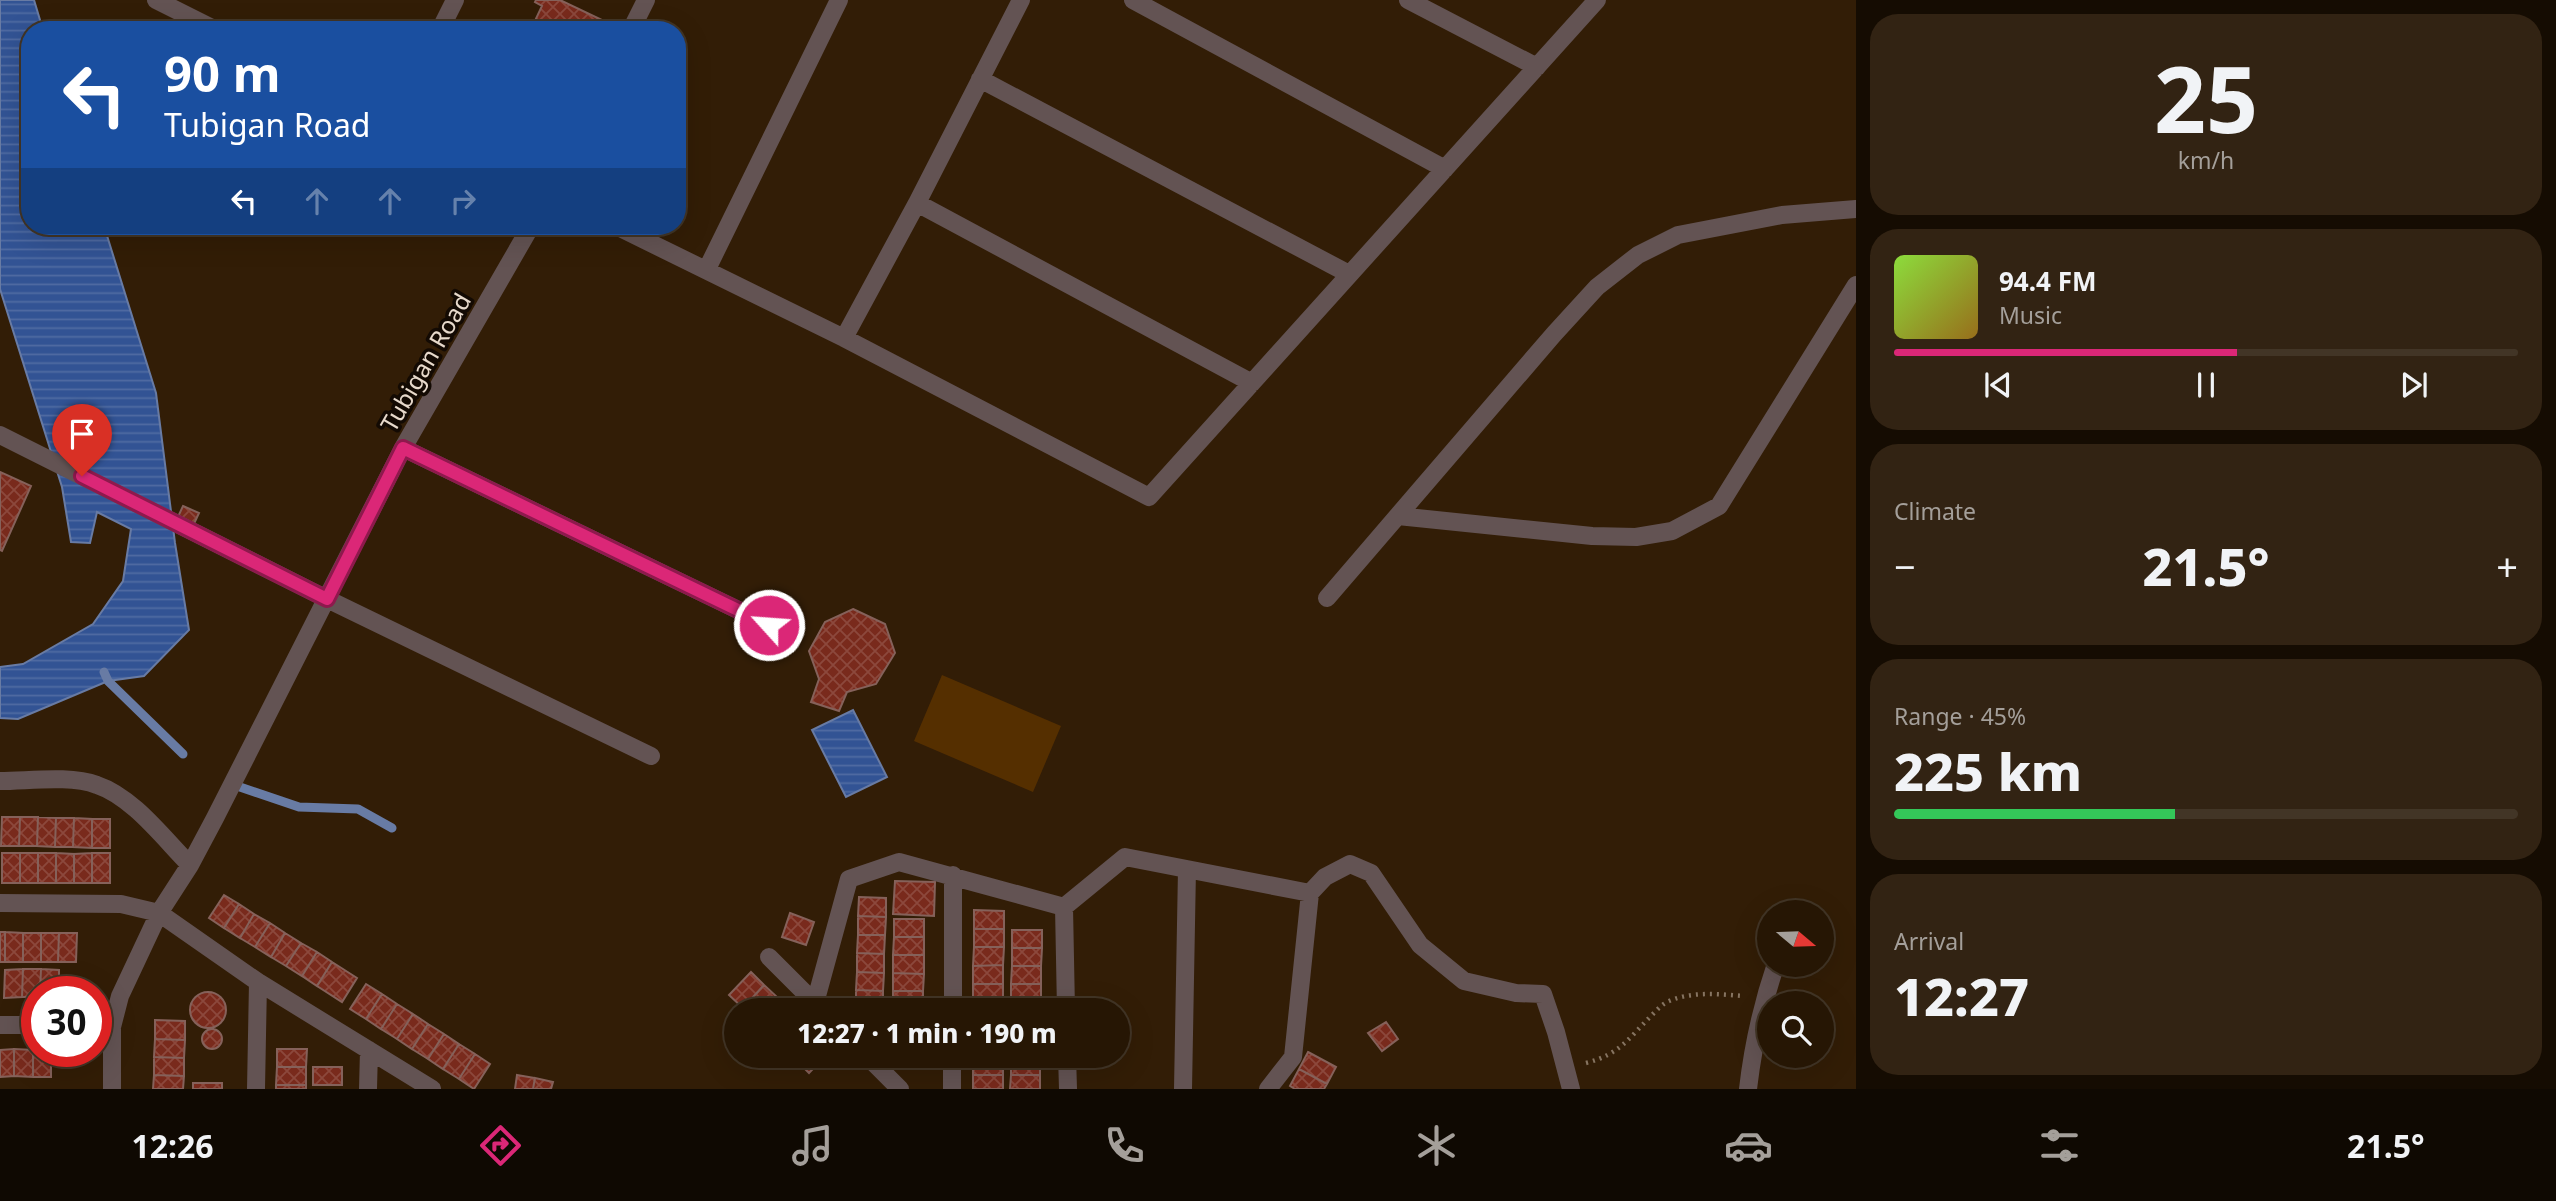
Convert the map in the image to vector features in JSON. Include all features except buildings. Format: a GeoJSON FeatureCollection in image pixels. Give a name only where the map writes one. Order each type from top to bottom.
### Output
{"type":"FeatureCollection","features":[{"type":"Feature","properties":{"kind":"street"},"geometry":{"type":"LineString","coordinates":[[156,0],[198,21]]}},
{"type":"Feature","properties":{"kind":"street"},"geometry":{"type":"LineString","coordinates":[[444,21],[455,0]]}},
{"type":"Feature","properties":{"kind":"street"},"geometry":{"type":"LineString","coordinates":[[636,21],[646,0]]}},
{"type":"Feature","properties":{"kind":"street"},"geometry":{"type":"LineString","coordinates":[[706,269],[839,0]]}},
{"type":"Feature","properties":{"kind":"street"},"geometry":{"type":"LineString","coordinates":[[844,338],[1021,0]]}},
{"type":"Feature","properties":{"kind":"street"},"geometry":{"type":"LineString","coordinates":[[1133,0],[1445,169]]}},
{"type":"Feature","properties":{"kind":"street"},"geometry":{"type":"LineString","coordinates":[[1408,0],[1537,67]]}},
{"type":"Feature","properties":{"kind":"street"},"geometry":{"type":"LineString","coordinates":[[635,235],[844,338],[1149,497],[1597,0]]}},
{"type":"Feature","properties":{"kind":"street"},"geometry":{"type":"LineString","coordinates":[[980,79],[1349,274]]}},
{"type":"Feature","properties":{"kind":"street"},"geometry":{"type":"LineString","coordinates":[[917,203],[1252,383]]}},
{"type":"Feature","properties":{"kind":"street"},"geometry":{"type":"LineString","coordinates":[[1327,598],[1571,315],[1597,287],[1638,256],[1678,235],[1782,215],[1856,209]]}},
{"type":"Feature","properties":{"kind":"street","name":"Tubigan Road"},"geometry":{"type":"LineString","coordinates":[[112,1012],[159,913],[190,865],[403,448],[526,235]]}},
{"type":"Feature","properties":{"kind":"street"},"geometry":{"type":"LineString","coordinates":[[1398,516],[1592,536],[1636,537],[1672,531],[1719,506],[1856,285]]}},
{"type":"Feature","properties":{"kind":"street"},"geometry":{"type":"LineString","coordinates":[[7,439],[327,599],[652,756]]}},
{"type":"Feature","properties":{"kind":"street"},"geometry":{"type":"LineString","coordinates":[[403,448],[769,625]]}},
{"type":"Feature","properties":{"kind":"street"},"geometry":{"type":"LineString","coordinates":[[0,781],[62,780],[96,784],[122,797],[190,865]]}},
{"type":"Feature","properties":{"kind":"street"},"geometry":{"type":"LineString","coordinates":[[1064,907],[1125,857],[1310,893]]}},
{"type":"Feature","properties":{"kind":"street"},"geometry":{"type":"LineString","coordinates":[[820,998],[849,879],[899,862],[1064,907]]}},
{"type":"Feature","properties":{"kind":"street"},"geometry":{"type":"LineString","coordinates":[[1268,1089],[1293,1057],[1310,893],[1325,877],[1350,864],[1371,873],[1420,945],[1464,981],[1516,993],[1543,994],[1571,1089]]}},
{"type":"Feature","properties":{"kind":"street"},"geometry":{"type":"LineString","coordinates":[[1183,1089],[1187,869]]}},
{"type":"Feature","properties":{"kind":"street"},"geometry":{"type":"LineString","coordinates":[[953,875],[953,998]]}},
{"type":"Feature","properties":{"kind":"street"},"geometry":{"type":"LineString","coordinates":[[0,903],[121,904],[159,913],[258,982],[432,1089]]}},
{"type":"Feature","properties":{"kind":"street"},"geometry":{"type":"LineString","coordinates":[[1064,907],[1066,998]]}},
{"type":"Feature","properties":{"kind":"street"},"geometry":{"type":"LineString","coordinates":[[769,957],[810,998]]}},
{"type":"Feature","properties":{"kind":"street"},"geometry":{"type":"LineString","coordinates":[[256,1089],[258,982]]}},
{"type":"Feature","properties":{"kind":"street"},"geometry":{"type":"LineString","coordinates":[[0,1025],[21,1025]]}},
{"type":"Feature","properties":{"kind":"street"},"geometry":{"type":"LineString","coordinates":[[1748,1089],[1757,1030]]}},
{"type":"Feature","properties":{"kind":"street"},"geometry":{"type":"LineString","coordinates":[[368,1089],[369,1050]]}},
{"type":"Feature","properties":{"kind":"street","name":"Tubigan Road"},"geometry":{"type":"LineString","coordinates":[[109,1067],[112,1089]]}},
{"type":"Feature","properties":{"kind":"street"},"geometry":{"type":"LineString","coordinates":[[879,1068],[900,1089]]}},
{"type":"Feature","properties":{"kind":"street"},"geometry":{"type":"LineString","coordinates":[[952,1089],[953,1068]]}},
{"type":"Feature","properties":{"kind":"street"},"geometry":{"type":"LineString","coordinates":[[1067,1068],[1068,1089]]}},
{"type":"Feature","properties":{"kind":"path"},"geometry":{"type":"LineString","coordinates":[[1566,1068],[1606,1058],[1624,1046],[1665,1002],[1688,996],[1718,994],[1757,997]]}},
{"type":"Feature","properties":{"kind":"shaded area"},"geometry":{"type":"Polygon","coordinates":[[[942,675],[1061,726],[1033,792],[914,741],[942,675]]]}},
{"type":"Feature","properties":{"kind":"water"},"geometry":{"type":"Polygon","coordinates":[[[0,0],[34,0],[40,21],[21,21],[21,235],[107,235],[156,393],[189,630],[144,676],[108,681],[18,719],[0,718],[0,667],[23,664],[93,624],[123,581],[131,529],[97,512],[90,543],[71,542],[62,487],[0,289],[0,0]]]}},
{"type":"Feature","properties":{"kind":"water"},"geometry":{"type":"Polygon","coordinates":[[[853,710],[887,777],[846,797],[812,730],[853,710]]]}},
{"type":"Feature","properties":{"kind":"waterway"},"geometry":{"type":"LineString","coordinates":[[104,672],[108,681],[183,754]]}},
{"type":"Feature","properties":{"kind":"waterway"},"geometry":{"type":"LineString","coordinates":[[237,786],[299,807],[358,809],[392,828]]}},
{"type":"Feature","properties":{"kind":"route"},"geometry":{"type":"LineString","coordinates":[[82,476],[327,599],[403,448],[769,625]]}}]}
